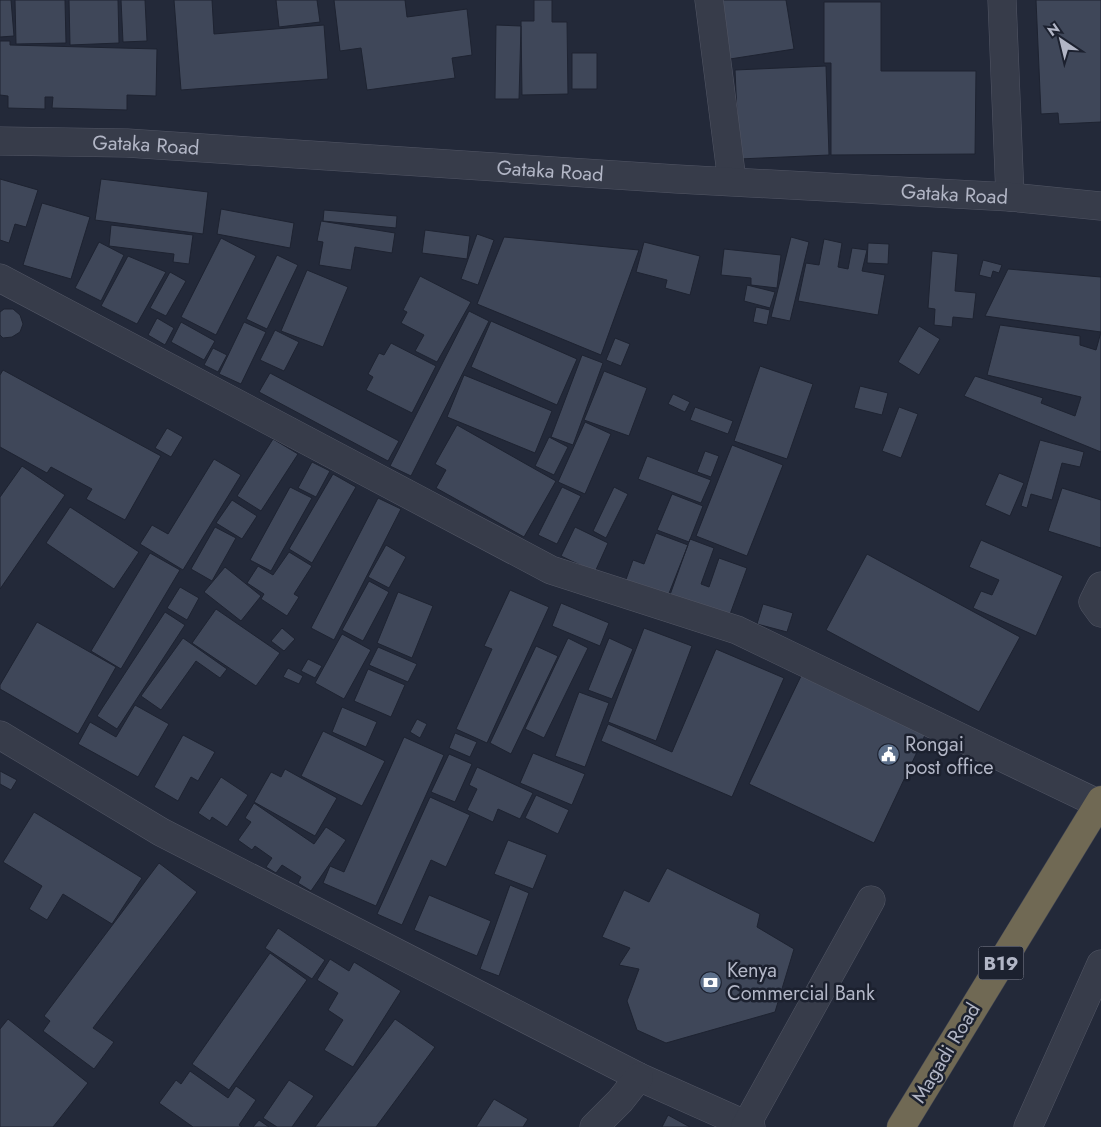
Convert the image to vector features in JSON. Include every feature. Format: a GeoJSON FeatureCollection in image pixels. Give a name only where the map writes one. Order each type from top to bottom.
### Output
{"type":"FeatureCollection","features":[{"type":"Feature","properties":{"kind":"highway","name":"Magadi Road"},"geometry":{"type":"LineString","coordinates":[[901,1127],[1100,802]]}},
{"type":"Feature","properties":{"kind":"street"},"geometry":{"type":"LineString","coordinates":[[709,0],[732,181]]}},
{"type":"Feature","properties":{"kind":"street"},"geometry":{"type":"LineString","coordinates":[[1002,0],[1010,196]]}},
{"type":"Feature","properties":{"kind":"street","name":"Gataka Road"},"geometry":{"type":"LineString","coordinates":[[0,141],[127,143],[677,179],[1010,196],[1101,206]]}},
{"type":"Feature","properties":{"kind":"street"},"geometry":{"type":"LineString","coordinates":[[0,278],[550,570],[737,630],[1100,802]]}},
{"type":"Feature","properties":{"kind":"street"},"geometry":{"type":"LineString","coordinates":[[1101,586],[1093,602],[1101,612]]}},
{"type":"Feature","properties":{"kind":"street"},"geometry":{"type":"LineString","coordinates":[[0,735],[161,832],[639,1077],[748,1126],[870,900]]}},
{"type":"Feature","properties":{"kind":"street"},"geometry":{"type":"LineString","coordinates":[[1028,1127],[1101,964]]}},
{"type":"Feature","properties":{"kind":"street"},"geometry":{"type":"LineString","coordinates":[[594,1127],[639,1077]]}},
{"type":"Feature","properties":{"kind":"building"},"geometry":{"type":"Polygon","coordinates":[[[0,0],[11,0],[14,36],[0,37],[0,0]]]}},
{"type":"Feature","properties":{"kind":"building"},"geometry":{"type":"Polygon","coordinates":[[[15,0],[65,0],[66,43],[16,44],[15,0]]]}},
{"type":"Feature","properties":{"kind":"building"},"geometry":{"type":"Polygon","coordinates":[[[69,0],[118,0],[119,43],[70,45],[69,0]]]}},
{"type":"Feature","properties":{"kind":"building"},"geometry":{"type":"Polygon","coordinates":[[[121,0],[145,0],[147,41],[123,42],[121,0]]]}},
{"type":"Feature","properties":{"kind":"building"},"geometry":{"type":"Polygon","coordinates":[[[174,0],[212,0],[214,34],[324,25],[328,79],[181,90],[174,0]]]}},
{"type":"Feature","properties":{"kind":"building"},"geometry":{"type":"Polygon","coordinates":[[[276,0],[317,0],[320,22],[279,27],[276,0]]]}},
{"type":"Feature","properties":{"kind":"building"},"geometry":{"type":"Polygon","coordinates":[[[334,0],[405,0],[407,17],[467,9],[472,55],[452,58],[455,78],[367,90],[361,48],[340,51],[334,0]]]}},
{"type":"Feature","properties":{"kind":"building"},"geometry":{"type":"Polygon","coordinates":[[[534,0],[552,0],[552,22],[567,22],[568,94],[522,95],[521,21],[534,21],[534,0]]]}},
{"type":"Feature","properties":{"kind":"building"},"geometry":{"type":"Polygon","coordinates":[[[720,0],[786,0],[794,49],[730,59],[720,0]]]}},
{"type":"Feature","properties":{"kind":"building"},"geometry":{"type":"Polygon","coordinates":[[[1036,0],[1101,0],[1101,122],[1059,124],[1058,113],[1041,114],[1036,0]]]}},
{"type":"Feature","properties":{"kind":"building"},"geometry":{"type":"Polygon","coordinates":[[[824,2],[881,2],[881,71],[976,71],[975,154],[831,155],[831,63],[824,63],[824,2]]]}},
{"type":"Feature","properties":{"kind":"building"},"geometry":{"type":"Polygon","coordinates":[[[496,25],[521,26],[519,99],[495,99],[496,25]]]}},
{"type":"Feature","properties":{"kind":"building"},"geometry":{"type":"Polygon","coordinates":[[[0,41],[10,41],[10,45],[157,49],[156,96],[127,95],[127,110],[52,108],[53,97],[45,97],[45,109],[8,108],[8,96],[0,95],[0,41]]]}},
{"type":"Feature","properties":{"kind":"building"},"geometry":{"type":"Polygon","coordinates":[[[572,53],[597,53],[597,89],[572,89],[572,53]]]}},
{"type":"Feature","properties":{"kind":"building"},"geometry":{"type":"Polygon","coordinates":[[[826,66],[829,155],[739,159],[735,70],[826,66]]]}},
{"type":"Feature","properties":{"kind":"building"},"geometry":{"type":"Polygon","coordinates":[[[0,179],[38,190],[26,227],[15,224],[9,243],[0,240],[0,179]]]}},
{"type":"Feature","properties":{"kind":"building"},"geometry":{"type":"Polygon","coordinates":[[[101,179],[208,192],[203,234],[95,220],[101,179]]]}},
{"type":"Feature","properties":{"kind":"building"},"geometry":{"type":"Polygon","coordinates":[[[42,203],[90,217],[71,279],[23,265],[42,203]]]}},
{"type":"Feature","properties":{"kind":"building"},"geometry":{"type":"Polygon","coordinates":[[[221,209],[294,223],[290,248],[217,234],[221,209]]]}},
{"type":"Feature","properties":{"kind":"building"},"geometry":{"type":"Polygon","coordinates":[[[324,210],[397,216],[396,228],[323,221],[324,210]]]}},
{"type":"Feature","properties":{"kind":"building"},"geometry":{"type":"Polygon","coordinates":[[[321,221],[395,233],[392,253],[355,247],[351,270],[319,265],[323,242],[317,241],[321,221]]]}},
{"type":"Feature","properties":{"kind":"building"},"geometry":{"type":"Polygon","coordinates":[[[111,225],[193,235],[189,264],[173,262],[174,254],[109,246],[111,225]]]}},
{"type":"Feature","properties":{"kind":"building"},"geometry":{"type":"Polygon","coordinates":[[[425,230],[470,236],[467,259],[422,253],[425,230]]]}},
{"type":"Feature","properties":{"kind":"building"},"geometry":{"type":"Polygon","coordinates":[[[477,234],[494,240],[478,285],[461,279],[477,234]]]}},
{"type":"Feature","properties":{"kind":"building"},"geometry":{"type":"Polygon","coordinates":[[[504,237],[639,250],[601,355],[477,304],[504,237]]]}},
{"type":"Feature","properties":{"kind":"building"},"geometry":{"type":"Polygon","coordinates":[[[791,237],[809,242],[790,321],[771,317],[791,237]]]}},
{"type":"Feature","properties":{"kind":"building"},"geometry":{"type":"Polygon","coordinates":[[[221,238],[256,256],[216,335],[181,317],[221,238]]]}},
{"type":"Feature","properties":{"kind":"building"},"geometry":{"type":"Polygon","coordinates":[[[824,239],[842,243],[838,267],[848,269],[852,248],[867,250],[862,271],[885,275],[878,315],[798,301],[806,263],[819,265],[824,239]]]}},
{"type":"Feature","properties":{"kind":"building"},"geometry":{"type":"Polygon","coordinates":[[[99,242],[124,255],[101,301],[75,288],[99,242]]]}},
{"type":"Feature","properties":{"kind":"building"},"geometry":{"type":"Polygon","coordinates":[[[644,242],[700,256],[690,295],[665,288],[667,280],[636,272],[644,242]]]}},
{"type":"Feature","properties":{"kind":"building"},"geometry":{"type":"Polygon","coordinates":[[[868,243],[889,244],[888,264],[867,263],[868,243]]]}},
{"type":"Feature","properties":{"kind":"building"},"geometry":{"type":"Polygon","coordinates":[[[724,249],[781,255],[777,288],[751,285],[751,278],[721,275],[724,249]]]}},
{"type":"Feature","properties":{"kind":"building"},"geometry":{"type":"Polygon","coordinates":[[[932,251],[958,254],[955,291],[976,293],[973,319],[953,317],[952,327],[934,325],[935,309],[928,308],[932,251]]]}},
{"type":"Feature","properties":{"kind":"building"},"geometry":{"type":"Polygon","coordinates":[[[277,255],[298,265],[267,329],[246,319],[277,255]]]}},
{"type":"Feature","properties":{"kind":"building"},"geometry":{"type":"Polygon","coordinates":[[[128,256],[166,272],[137,324],[101,306],[128,256]]]}},
{"type":"Feature","properties":{"kind":"building"},"geometry":{"type":"Polygon","coordinates":[[[983,260],[1002,265],[999,273],[993,271],[991,278],[979,275],[983,260]]]}},
{"type":"Feature","properties":{"kind":"building"},"geometry":{"type":"Polygon","coordinates":[[[1008,269],[1101,277],[1101,332],[985,316],[1008,269]]]}},
{"type":"Feature","properties":{"kind":"building"},"geometry":{"type":"Polygon","coordinates":[[[307,270],[348,287],[323,347],[281,331],[307,270]]]}},
{"type":"Feature","properties":{"kind":"building"},"geometry":{"type":"Polygon","coordinates":[[[170,272],[186,281],[166,316],[150,308],[170,272]]]}},
{"type":"Feature","properties":{"kind":"building"},"geometry":{"type":"Polygon","coordinates":[[[420,276],[471,302],[437,362],[415,351],[424,335],[401,323],[407,312],[403,310],[420,276]]]}},
{"type":"Feature","properties":{"kind":"building"},"geometry":{"type":"Polygon","coordinates":[[[747,285],[775,292],[770,308],[744,301],[747,285]]]}},
{"type":"Feature","properties":{"kind":"building"},"geometry":{"type":"Polygon","coordinates":[[[756,307],[770,310],[767,325],[753,322],[756,307]]]}},
{"type":"Feature","properties":{"kind":"building"},"geometry":{"type":"Polygon","coordinates":[[[4,309],[13,309],[20,315],[23,324],[20,332],[12,337],[3,338],[0,335],[0,312],[4,309]]]}},
{"type":"Feature","properties":{"kind":"building"},"geometry":{"type":"Polygon","coordinates":[[[469,311],[489,321],[411,476],[390,466],[469,311]]]}},
{"type":"Feature","properties":{"kind":"building"},"geometry":{"type":"Polygon","coordinates":[[[157,318],[174,328],[165,345],[148,335],[157,318]]]}},
{"type":"Feature","properties":{"kind":"building"},"geometry":{"type":"Polygon","coordinates":[[[491,321],[577,359],[557,405],[471,367],[491,321]]]}},
{"type":"Feature","properties":{"kind":"building"},"geometry":{"type":"Polygon","coordinates":[[[181,322],[215,341],[204,360],[171,342],[181,322]]]}},
{"type":"Feature","properties":{"kind":"building"},"geometry":{"type":"Polygon","coordinates":[[[244,322],[266,332],[241,384],[219,374],[244,322]]]}},
{"type":"Feature","properties":{"kind":"building"},"geometry":{"type":"Polygon","coordinates":[[[1000,325],[1080,336],[1080,345],[1096,350],[1101,332],[1101,452],[964,396],[975,376],[1043,398],[1041,403],[1075,416],[1081,397],[987,375],[1000,325]]]}},
{"type":"Feature","properties":{"kind":"building"},"geometry":{"type":"Polygon","coordinates":[[[919,326],[940,339],[919,375],[898,362],[919,326]]]}},
{"type":"Feature","properties":{"kind":"building"},"geometry":{"type":"Polygon","coordinates":[[[275,330],[299,342],[284,371],[260,360],[275,330]]]}},
{"type":"Feature","properties":{"kind":"building"},"geometry":{"type":"Polygon","coordinates":[[[615,338],[630,344],[621,366],[606,360],[615,338]]]}},
{"type":"Feature","properties":{"kind":"building"},"geometry":{"type":"Polygon","coordinates":[[[391,343],[436,366],[412,413],[366,390],[373,377],[368,374],[379,353],[384,355],[391,343]]]}},
{"type":"Feature","properties":{"kind":"building"},"geometry":{"type":"Polygon","coordinates":[[[213,348],[227,355],[218,372],[204,365],[213,348]]]}},
{"type":"Feature","properties":{"kind":"building"},"geometry":{"type":"Polygon","coordinates":[[[582,355],[603,363],[573,445],[551,437],[582,355]]]}},
{"type":"Feature","properties":{"kind":"building"},"geometry":{"type":"Polygon","coordinates":[[[760,366],[813,384],[787,459],[734,441],[760,366]]]}},
{"type":"Feature","properties":{"kind":"building"},"geometry":{"type":"Polygon","coordinates":[[[3,370],[161,456],[125,520],[86,499],[92,489],[51,467],[47,473],[0,447],[0,375],[3,370]]]}},
{"type":"Feature","properties":{"kind":"building"},"geometry":{"type":"Polygon","coordinates":[[[604,371],[647,388],[629,436],[584,420],[604,371]]]}},
{"type":"Feature","properties":{"kind":"building"},"geometry":{"type":"Polygon","coordinates":[[[270,373],[399,441],[388,461],[259,392],[270,373]]]}},
{"type":"Feature","properties":{"kind":"building"},"geometry":{"type":"Polygon","coordinates":[[[464,375],[552,411],[535,453],[447,417],[464,375]]]}},
{"type":"Feature","properties":{"kind":"building"},"geometry":{"type":"Polygon","coordinates":[[[860,386],[888,393],[882,415],[854,408],[860,386]]]}},
{"type":"Feature","properties":{"kind":"building"},"geometry":{"type":"Polygon","coordinates":[[[673,394],[690,402],[685,412],[668,404],[673,394]]]}},
{"type":"Feature","properties":{"kind":"building"},"geometry":{"type":"Polygon","coordinates":[[[695,407],[733,421],[728,434],[690,420],[695,407]]]}},
{"type":"Feature","properties":{"kind":"building"},"geometry":{"type":"Polygon","coordinates":[[[899,407],[918,414],[901,458],[882,451],[899,407]]]}},
{"type":"Feature","properties":{"kind":"building"},"geometry":{"type":"Polygon","coordinates":[[[585,422],[611,434],[585,494],[558,482],[585,422]]]}},
{"type":"Feature","properties":{"kind":"building"},"geometry":{"type":"Polygon","coordinates":[[[457,425],[556,481],[524,537],[436,488],[446,470],[435,464],[457,425]]]}},
{"type":"Feature","properties":{"kind":"building"},"geometry":{"type":"Polygon","coordinates":[[[167,428],[183,437],[171,457],[155,448],[167,428]]]}},
{"type":"Feature","properties":{"kind":"building"},"geometry":{"type":"Polygon","coordinates":[[[549,437],[568,447],[554,475],[535,466],[549,437]]]}},
{"type":"Feature","properties":{"kind":"building"},"geometry":{"type":"Polygon","coordinates":[[[273,439],[298,454],[261,511],[237,496],[273,439]]]}},
{"type":"Feature","properties":{"kind":"building"},"geometry":{"type":"Polygon","coordinates":[[[1040,440],[1084,452],[1080,467],[1062,463],[1052,500],[1031,494],[1027,508],[1021,506],[1040,440]]]}},
{"type":"Feature","properties":{"kind":"building"},"geometry":{"type":"Polygon","coordinates":[[[732,445],[783,465],[747,556],[696,536],[732,445]]]}},
{"type":"Feature","properties":{"kind":"building"},"geometry":{"type":"Polygon","coordinates":[[[705,451],[719,456],[711,477],[697,472],[705,451]]]}},
{"type":"Feature","properties":{"kind":"building"},"geometry":{"type":"Polygon","coordinates":[[[647,456],[711,480],[701,503],[638,479],[647,456]]]}},
{"type":"Feature","properties":{"kind":"building"},"geometry":{"type":"Polygon","coordinates":[[[214,459],[241,475],[183,570],[140,544],[152,525],[168,534],[214,459]]]}},
{"type":"Feature","properties":{"kind":"building"},"geometry":{"type":"Polygon","coordinates":[[[312,462],[330,471],[316,497],[298,488],[312,462]]]}},
{"type":"Feature","properties":{"kind":"building"},"geometry":{"type":"Polygon","coordinates":[[[22,466],[65,495],[0,589],[0,497],[22,466]]]}},
{"type":"Feature","properties":{"kind":"building"},"geometry":{"type":"Polygon","coordinates":[[[999,473],[1024,483],[1010,516],[985,505],[999,473]]]}},
{"type":"Feature","properties":{"kind":"building"},"geometry":{"type":"Polygon","coordinates":[[[333,474],[356,487],[312,563],[289,549],[333,474]]]}},
{"type":"Feature","properties":{"kind":"building"},"geometry":{"type":"Polygon","coordinates":[[[290,487],[312,498],[271,571],[250,560],[290,487]]]}},
{"type":"Feature","properties":{"kind":"building"},"geometry":{"type":"Polygon","coordinates":[[[562,487],[581,496],[557,544],[538,535],[562,487]]]}},
{"type":"Feature","properties":{"kind":"building"},"geometry":{"type":"Polygon","coordinates":[[[614,487],[628,494],[606,538],[593,531],[614,487]]]}},
{"type":"Feature","properties":{"kind":"building"},"geometry":{"type":"Polygon","coordinates":[[[1062,488],[1101,500],[1101,548],[1048,531],[1062,488]]]}},
{"type":"Feature","properties":{"kind":"building"},"geometry":{"type":"Polygon","coordinates":[[[672,494],[703,506],[689,542],[657,530],[672,494]]]}},
{"type":"Feature","properties":{"kind":"building"},"geometry":{"type":"Polygon","coordinates":[[[378,498],[401,509],[334,640],[311,628],[378,498]]]}},
{"type":"Feature","properties":{"kind":"building"},"geometry":{"type":"Polygon","coordinates":[[[232,500],[257,516],[242,539],[216,523],[232,500]]]}},
{"type":"Feature","properties":{"kind":"building"},"geometry":{"type":"Polygon","coordinates":[[[70,507],[139,552],[114,589],[46,543],[70,507]]]}},
{"type":"Feature","properties":{"kind":"building"},"geometry":{"type":"Polygon","coordinates":[[[215,527],[236,538],[212,581],[191,569],[215,527]]]}},
{"type":"Feature","properties":{"kind":"building"},"geometry":{"type":"Polygon","coordinates":[[[575,527],[608,543],[595,572],[561,556],[575,527]]]}},
{"type":"Feature","properties":{"kind":"building"},"geometry":{"type":"Polygon","coordinates":[[[656,533],[688,545],[666,601],[624,585],[633,560],[644,564],[656,533]]]}},
{"type":"Feature","properties":{"kind":"building"},"geometry":{"type":"Polygon","coordinates":[[[690,539],[714,548],[701,584],[709,587],[719,558],[747,568],[729,617],[666,606],[690,539]]]}},
{"type":"Feature","properties":{"kind":"building"},"geometry":{"type":"Polygon","coordinates":[[[981,540],[1063,576],[1036,636],[973,608],[981,591],[992,595],[999,580],[969,567],[981,540]]]}},
{"type":"Feature","properties":{"kind":"building"},"geometry":{"type":"Polygon","coordinates":[[[386,545],[406,557],[389,588],[368,577],[386,545]]]}},
{"type":"Feature","properties":{"kind":"building"},"geometry":{"type":"Polygon","coordinates":[[[289,552],[312,566],[294,594],[299,597],[287,616],[261,599],[264,594],[247,583],[258,566],[273,575],[289,552]]]}},
{"type":"Feature","properties":{"kind":"building"},"geometry":{"type":"Polygon","coordinates":[[[150,553],[180,570],[121,669],[91,651],[150,553]]]}},
{"type":"Feature","properties":{"kind":"building"},"geometry":{"type":"Polygon","coordinates":[[[867,554],[1020,637],[979,712],[826,630],[867,554]]]}},
{"type":"Feature","properties":{"kind":"building"},"geometry":{"type":"Polygon","coordinates":[[[225,567],[261,596],[241,621],[204,592],[225,567]]]}},
{"type":"Feature","properties":{"kind":"building"},"geometry":{"type":"Polygon","coordinates":[[[369,581],[389,592],[363,641],[342,630],[369,581]]]}},
{"type":"Feature","properties":{"kind":"building"},"geometry":{"type":"Polygon","coordinates":[[[180,587],[199,598],[187,620],[167,608],[180,587]]]}},
{"type":"Feature","properties":{"kind":"building"},"geometry":{"type":"Polygon","coordinates":[[[510,590],[549,607],[487,743],[456,729],[492,649],[484,646],[510,590]]]}},
{"type":"Feature","properties":{"kind":"building"},"geometry":{"type":"Polygon","coordinates":[[[398,592],[433,606],[412,658],[377,643],[398,592]]]}},
{"type":"Feature","properties":{"kind":"building"},"geometry":{"type":"Polygon","coordinates":[[[561,603],[609,623],[600,646],[552,626],[561,603]]]}},
{"type":"Feature","properties":{"kind":"building"},"geometry":{"type":"Polygon","coordinates":[[[763,604],[793,613],[787,632],[757,624],[763,604]]]}},
{"type":"Feature","properties":{"kind":"building"},"geometry":{"type":"Polygon","coordinates":[[[216,609],[280,653],[256,686],[192,643],[216,609]]]}},
{"type":"Feature","properties":{"kind":"building"},"geometry":{"type":"Polygon","coordinates":[[[165,612],[185,625],[117,729],[97,716],[165,612]]]}},
{"type":"Feature","properties":{"kind":"building"},"geometry":{"type":"Polygon","coordinates":[[[37,622],[116,667],[78,734],[0,689],[0,685],[37,622]]]}},
{"type":"Feature","properties":{"kind":"building"},"geometry":{"type":"Polygon","coordinates":[[[282,628],[295,639],[284,651],[271,641],[282,628]]]}},
{"type":"Feature","properties":{"kind":"building"},"geometry":{"type":"Polygon","coordinates":[[[644,628],[692,646],[656,741],[608,722],[644,628]]]}},
{"type":"Feature","properties":{"kind":"building"},"geometry":{"type":"Polygon","coordinates":[[[342,634],[371,650],[344,699],[315,683],[342,634]]]}},
{"type":"Feature","properties":{"kind":"building"},"geometry":{"type":"Polygon","coordinates":[[[183,638],[227,669],[220,678],[196,661],[161,710],[141,696],[183,638]]]}},
{"type":"Feature","properties":{"kind":"building"},"geometry":{"type":"Polygon","coordinates":[[[568,638],[588,648],[544,738],[525,729],[568,638]]]}},
{"type":"Feature","properties":{"kind":"building"},"geometry":{"type":"Polygon","coordinates":[[[609,638],[633,649],[612,699],[588,690],[609,638]]]}},
{"type":"Feature","properties":{"kind":"building"},"geometry":{"type":"Polygon","coordinates":[[[536,646],[558,656],[511,754],[490,743],[536,646]]]}},
{"type":"Feature","properties":{"kind":"building"},"geometry":{"type":"Polygon","coordinates":[[[378,647],[417,664],[408,682],[369,665],[378,647]]]}},
{"type":"Feature","properties":{"kind":"building"},"geometry":{"type":"Polygon","coordinates":[[[716,649],[784,678],[732,797],[601,741],[608,724],[672,752],[716,649]]]}},
{"type":"Feature","properties":{"kind":"building"},"geometry":{"type":"Polygon","coordinates":[[[308,659],[322,666],[315,678],[301,671],[308,659]]]}},
{"type":"Feature","properties":{"kind":"building"},"geometry":{"type":"Polygon","coordinates":[[[288,668],[303,676],[299,684],[283,677],[288,668]]]}},
{"type":"Feature","properties":{"kind":"building"},"geometry":{"type":"Polygon","coordinates":[[[368,669],[405,685],[391,717],[354,701],[368,669]]]}},
{"type":"Feature","properties":{"kind":"building"},"geometry":{"type":"Polygon","coordinates":[[[802,674],[926,733],[874,843],[749,784],[802,674]]]}},
{"type":"Feature","properties":{"kind":"building"},"geometry":{"type":"Polygon","coordinates":[[[579,692],[609,703],[585,767],[555,756],[579,692]]]}},
{"type":"Feature","properties":{"kind":"building"},"geometry":{"type":"Polygon","coordinates":[[[135,705],[169,724],[138,777],[78,744],[90,722],[116,737],[135,705]]]}},
{"type":"Feature","properties":{"kind":"building"},"geometry":{"type":"Polygon","coordinates":[[[342,707],[377,722],[366,747],[332,732],[342,707]]]}},
{"type":"Feature","properties":{"kind":"building"},"geometry":{"type":"Polygon","coordinates":[[[417,719],[427,724],[420,738],[410,732],[417,719]]]}},
{"type":"Feature","properties":{"kind":"building"},"geometry":{"type":"Polygon","coordinates":[[[323,731],[385,761],[362,806],[301,776],[323,731]]]}},
{"type":"Feature","properties":{"kind":"building"},"geometry":{"type":"Polygon","coordinates":[[[455,733],[477,742],[470,757],[449,748],[455,733]]]}},
{"type":"Feature","properties":{"kind":"building"},"geometry":{"type":"Polygon","coordinates":[[[183,735],[215,752],[198,781],[191,777],[178,801],[154,787],[183,735]]]}},
{"type":"Feature","properties":{"kind":"building"},"geometry":{"type":"Polygon","coordinates":[[[404,737],[444,755],[376,906],[323,883],[330,866],[344,872],[404,737]]]}},
{"type":"Feature","properties":{"kind":"building"},"geometry":{"type":"Polygon","coordinates":[[[533,753],[585,774],[572,805],[520,783],[533,753]]]}},
{"type":"Feature","properties":{"kind":"building"},"geometry":{"type":"Polygon","coordinates":[[[449,754],[472,764],[455,802],[431,792],[449,754]]]}},
{"type":"Feature","properties":{"kind":"building"},"geometry":{"type":"Polygon","coordinates":[[[477,767],[533,793],[520,819],[498,809],[493,822],[467,810],[477,789],[469,785],[477,767]]]}},
{"type":"Feature","properties":{"kind":"building"},"geometry":{"type":"Polygon","coordinates":[[[285,769],[337,798],[315,836],[254,802],[271,772],[281,777],[285,769]]]}},
{"type":"Feature","properties":{"kind":"building"},"geometry":{"type":"Polygon","coordinates":[[[0,771],[17,780],[11,790],[0,784],[0,771]]]}},
{"type":"Feature","properties":{"kind":"building"},"geometry":{"type":"Polygon","coordinates":[[[221,777],[248,795],[227,827],[212,817],[210,821],[198,813],[221,777]]]}},
{"type":"Feature","properties":{"kind":"building"},"geometry":{"type":"Polygon","coordinates":[[[536,795],[569,810],[558,834],[525,818],[536,795]]]}},
{"type":"Feature","properties":{"kind":"building"},"geometry":{"type":"Polygon","coordinates":[[[430,797],[470,815],[446,867],[431,860],[402,925],[377,914],[430,797]]]}},
{"type":"Feature","properties":{"kind":"building"},"geometry":{"type":"Polygon","coordinates":[[[254,803],[314,844],[326,827],[346,840],[311,891],[298,883],[301,877],[282,865],[276,873],[266,867],[272,858],[255,846],[252,850],[238,840],[251,822],[245,818],[254,803]]]}},
{"type":"Feature","properties":{"kind":"building"},"geometry":{"type":"Polygon","coordinates":[[[34,812],[142,878],[112,924],[63,894],[47,920],[29,909],[42,886],[3,862],[34,812]]]}},
{"type":"Feature","properties":{"kind":"building"},"geometry":{"type":"Polygon","coordinates":[[[508,840],[547,855],[533,889],[494,874],[508,840]]]}},
{"type":"Feature","properties":{"kind":"building"},"geometry":{"type":"Polygon","coordinates":[[[159,863],[197,892],[93,1028],[114,1042],[94,1069],[43,1031],[50,1021],[44,1016],[159,863]]]}},
{"type":"Feature","properties":{"kind":"building"},"geometry":{"type":"Polygon","coordinates":[[[667,868],[760,914],[757,927],[794,949],[775,1012],[666,1043],[637,1030],[627,1001],[639,969],[619,965],[630,948],[602,937],[624,890],[649,902],[667,868]]]}},
{"type":"Feature","properties":{"kind":"building"},"geometry":{"type":"Polygon","coordinates":[[[510,885],[529,893],[499,976],[480,969],[510,885]]]}},
{"type":"Feature","properties":{"kind":"building"},"geometry":{"type":"Polygon","coordinates":[[[429,895],[491,921],[477,956],[414,930],[429,895]]]}},
{"type":"Feature","properties":{"kind":"building"},"geometry":{"type":"Polygon","coordinates":[[[278,928],[325,960],[312,979],[265,948],[278,928]]]}},
{"type":"Feature","properties":{"kind":"building"},"geometry":{"type":"Polygon","coordinates":[[[270,953],[307,980],[229,1090],[192,1064],[270,953]]]}},
{"type":"Feature","properties":{"kind":"building"},"geometry":{"type":"Polygon","coordinates":[[[330,959],[349,971],[354,962],[401,991],[353,1067],[324,1050],[343,1020],[328,1010],[338,993],[317,980],[330,959]]]}},
{"type":"Feature","properties":{"kind":"building"},"geometry":{"type":"Polygon","coordinates":[[[8,1019],[88,1083],[53,1127],[0,1127],[0,1029],[8,1019]]]}},
{"type":"Feature","properties":{"kind":"building"},"geometry":{"type":"Polygon","coordinates":[[[395,1019],[435,1047],[376,1127],[315,1127],[395,1019]]]}},
{"type":"Feature","properties":{"kind":"building"},"geometry":{"type":"Polygon","coordinates":[[[190,1071],[228,1098],[236,1086],[256,1100],[239,1125],[242,1127],[193,1127],[159,1103],[176,1080],[181,1084],[190,1071]]]}},
{"type":"Feature","properties":{"kind":"building"},"geometry":{"type":"Polygon","coordinates":[[[289,1080],[314,1096],[292,1127],[277,1127],[263,1118],[289,1080]]]}},
{"type":"Feature","properties":{"kind":"building"},"geometry":{"type":"Polygon","coordinates":[[[494,1099],[528,1119],[523,1127],[476,1127],[494,1099]]]}},
{"type":"Feature","properties":{"kind":"building"},"geometry":{"type":"Polygon","coordinates":[[[668,1115],[690,1127],[662,1127],[668,1115]]]}},
{"type":"Feature","properties":{"kind":"building"},"geometry":{"type":"Polygon","coordinates":[[[259,1120],[269,1127],[253,1127],[259,1120]]]}},
{"type":"Feature","properties":{"kind":"place","name":"Rongai post office"},"geometry":{"type":"Point","coordinates":[889,755]}},
{"type":"Feature","properties":{"kind":"place","name":"Kenya Commercial Bank"},"geometry":{"type":"Point","coordinates":[711,982]}}]}
